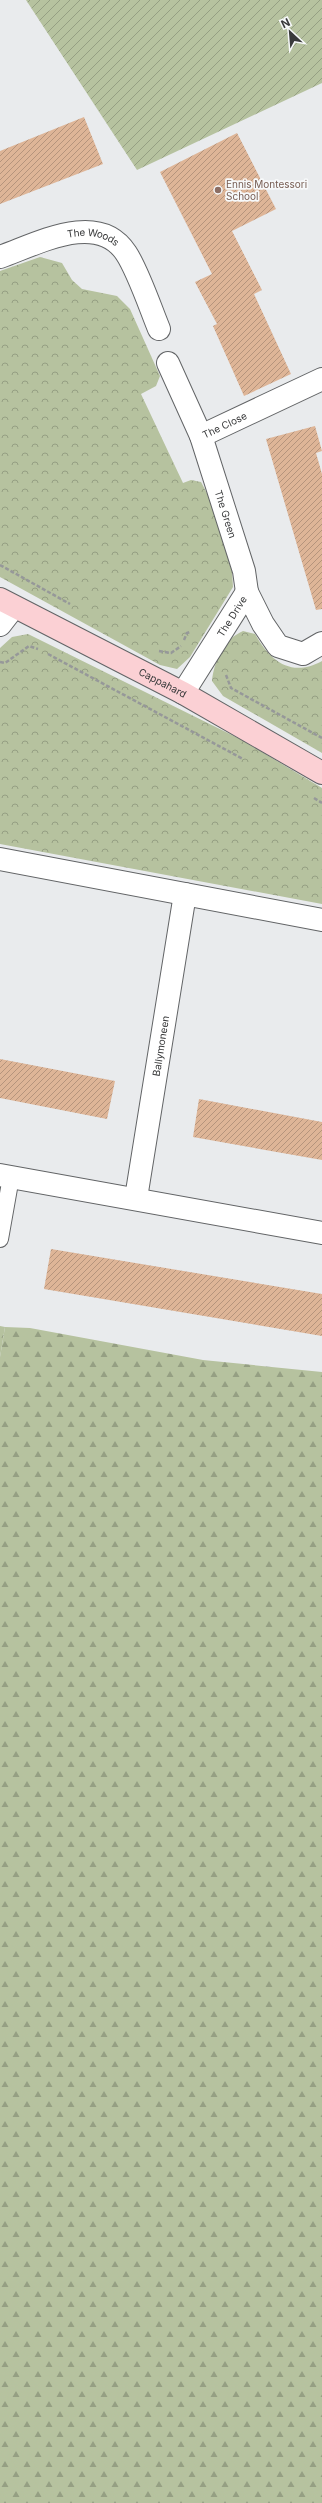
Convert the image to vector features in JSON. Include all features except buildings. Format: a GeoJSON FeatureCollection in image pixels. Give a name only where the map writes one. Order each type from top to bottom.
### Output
{"type":"FeatureCollection","features":[{"type":"Feature","properties":{"kind":"main road","name":"Cappahard"},"geometry":{"type":"LineString","coordinates":[[7,603],[184,693],[322,773]]}},
{"type":"Feature","properties":{"kind":"street","name":"The Woods"},"geometry":{"type":"LineString","coordinates":[[0,257],[70,231],[103,232],[126,252],[160,329]]}},
{"type":"Feature","properties":{"kind":"street","name":"The Close"},"geometry":{"type":"LineString","coordinates":[[168,363],[201,436],[322,379]]}},
{"type":"Feature","properties":{"kind":"street","name":"The Green"},"geometry":{"type":"LineString","coordinates":[[201,436],[244,571],[247,592]]}},
{"type":"Feature","properties":{"kind":"street","name":"The Drive"},"geometry":{"type":"LineString","coordinates":[[184,693],[247,592]]}},
{"type":"Feature","properties":{"kind":"street","name":"The Drive"},"geometry":{"type":"LineString","coordinates":[[247,592],[263,624],[278,646],[302,654],[322,643]]}},
{"type":"Feature","properties":{"kind":"street"},"geometry":{"type":"LineString","coordinates":[[0,626],[7,603]]}},
{"type":"Feature","properties":{"kind":"street"},"geometry":{"type":"LineString","coordinates":[[0,859],[322,920]]}},
{"type":"Feature","properties":{"kind":"street","name":"Ballymoneen"},"geometry":{"type":"LineString","coordinates":[[136,1198],[185,894]]}},
{"type":"Feature","properties":{"kind":"street"},"geometry":{"type":"LineString","coordinates":[[6,1176],[136,1198],[322,1233]]}},
{"type":"Feature","properties":{"kind":"lane"},"geometry":{"type":"LineString","coordinates":[[0,1239],[6,1176]]}},
{"type":"Feature","properties":{"kind":"path"},"geometry":{"type":"LineString","coordinates":[[0,566],[75,607]]}},
{"type":"Feature","properties":{"kind":"path"},"geometry":{"type":"LineString","coordinates":[[157,650],[171,653],[182,645],[187,633],[198,630],[216,642]]}},
{"type":"Feature","properties":{"kind":"path"},"geometry":{"type":"LineString","coordinates":[[0,662],[5,663],[29,646],[43,651],[247,761]]}},
{"type":"Feature","properties":{"kind":"path"},"geometry":{"type":"LineString","coordinates":[[228,671],[225,676],[231,688],[322,738]]}},
{"type":"Feature","properties":{"kind":"path"},"geometry":{"type":"LineString","coordinates":[[308,795],[322,803]]}},
{"type":"Feature","properties":{"kind":"green space"},"geometry":{"type":"Polygon","coordinates":[[[26,0],[322,0],[322,83],[137,170],[26,0]]]}},
{"type":"Feature","properties":{"kind":"green space"},"geometry":{"type":"Polygon","coordinates":[[[40,257],[62,263],[72,280],[82,289],[117,296],[130,309],[160,376],[156,386],[141,394],[183,483],[191,480],[201,482],[209,497],[232,571],[233,587],[190,657],[177,669],[160,665],[0,577],[0,271],[40,257]]]}},
{"type":"Feature","properties":{"kind":"green space"},"geometry":{"type":"Polygon","coordinates":[[[243,631],[255,634],[267,652],[282,664],[301,668],[311,666],[322,661],[322,753],[223,696],[212,681],[215,666],[225,645],[230,639],[243,631]]]}},
{"type":"Feature","properties":{"kind":"green space"},"geometry":{"type":"Polygon","coordinates":[[[28,634],[242,740],[322,788],[322,904],[0,844],[0,648],[12,637],[28,634]]]}},
{"type":"Feature","properties":{"kind":"green space"},"geometry":{"type":"Polygon","coordinates":[[[0,1326],[5,1327],[0,1357],[0,1326]]]}},
{"type":"Feature","properties":{"kind":"green space"},"geometry":{"type":"Polygon","coordinates":[[[5,1327],[30,1328],[203,1360],[322,1372],[322,2503],[0,2503],[0,1357],[5,1327]]]}},
{"type":"Feature","properties":{"kind":"place","name":"Ennis Montessori School"},"geometry":{"type":"Point","coordinates":[218,190]}}]}
